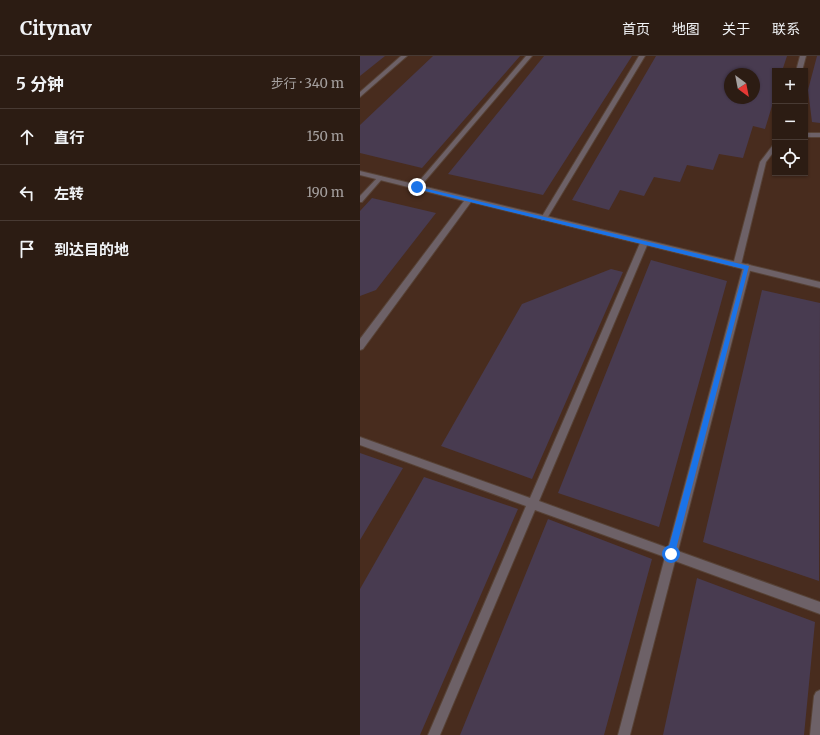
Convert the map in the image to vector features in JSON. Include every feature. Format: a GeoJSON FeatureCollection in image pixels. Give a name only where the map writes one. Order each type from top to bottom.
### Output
{"type":"FeatureCollection","features":[{"type":"Feature","properties":{"kind":"street"},"geometry":{"type":"LineString","coordinates":[[360,95],[404,56]]}},
{"type":"Feature","properties":{"kind":"street"},"geometry":{"type":"LineString","coordinates":[[360,173],[820,285]]}},
{"type":"Feature","properties":{"kind":"street"},"geometry":{"type":"LineString","coordinates":[[360,346],[469,200]]}},
{"type":"Feature","properties":{"kind":"lane"},"geometry":{"type":"LineString","coordinates":[[417,187],[529,56]]}},
{"type":"Feature","properties":{"kind":"lane"},"geometry":{"type":"LineString","coordinates":[[544,218],[642,56]]}},
{"type":"Feature","properties":{"kind":"lane"},"geometry":{"type":"LineString","coordinates":[[800,68],[803,56]]}},
{"type":"Feature","properties":{"kind":"lane"},"geometry":{"type":"LineString","coordinates":[[808,135],[820,135]]}},
{"type":"Feature","properties":{"kind":"lane"},"geometry":{"type":"LineString","coordinates":[[736,265],[764,162],[772,150]]}},
{"type":"Feature","properties":{"kind":"lane"},"geometry":{"type":"LineString","coordinates":[[360,200],[380,178]]}},
{"type":"Feature","properties":{"kind":"lane"},"geometry":{"type":"LineString","coordinates":[[434,735],[644,243]]}},
{"type":"Feature","properties":{"kind":"lane"},"geometry":{"type":"LineString","coordinates":[[624,735],[747,267]]}},
{"type":"Feature","properties":{"kind":"lane"},"geometry":{"type":"LineString","coordinates":[[360,442],[820,608]]}},
{"type":"Feature","properties":{"kind":"lane"},"geometry":{"type":"LineString","coordinates":[[816,735],[820,696]]}},
{"type":"Feature","properties":{"kind":"shaded area"},"geometry":{"type":"Polygon","coordinates":[[[360,56],[820,56],[820,735],[360,735],[360,56]]]}},
{"type":"Feature","properties":{"kind":"building"},"geometry":{"type":"Polygon","coordinates":[[[360,56],[385,56],[360,76],[360,56]]]}},
{"type":"Feature","properties":{"kind":"building"},"geometry":{"type":"Polygon","coordinates":[[[433,56],[520,56],[422,168],[360,153],[360,125],[433,56]]]}},
{"type":"Feature","properties":{"kind":"building"},"geometry":{"type":"Polygon","coordinates":[[[544,56],[632,56],[543,195],[448,174],[544,56]]]}},
{"type":"Feature","properties":{"kind":"building"},"geometry":{"type":"Polygon","coordinates":[[[656,56],[787,56],[783,68],[772,68],[772,106],[765,129],[753,126],[743,158],[719,154],[713,170],[687,165],[680,182],[654,177],[644,196],[620,190],[609,210],[572,200],[656,56]]]}},
{"type":"Feature","properties":{"kind":"building"},"geometry":{"type":"Polygon","coordinates":[[[817,56],[820,56],[820,123],[812,122],[808,90],[817,56]]]}},
{"type":"Feature","properties":{"kind":"building"},"geometry":{"type":"Polygon","coordinates":[[[372,198],[436,213],[376,290],[360,296],[360,211],[372,198]]]}},
{"type":"Feature","properties":{"kind":"building"},"geometry":{"type":"Polygon","coordinates":[[[651,260],[727,281],[659,527],[558,493],[651,260]]]}},
{"type":"Feature","properties":{"kind":"building"},"geometry":{"type":"Polygon","coordinates":[[[611,269],[623,272],[532,479],[441,446],[522,304],[611,269]]]}},
{"type":"Feature","properties":{"kind":"building"},"geometry":{"type":"Polygon","coordinates":[[[762,290],[820,303],[819,581],[703,542],[762,290]]]}},
{"type":"Feature","properties":{"kind":"building"},"geometry":{"type":"Polygon","coordinates":[[[360,453],[403,468],[360,540],[360,453]]]}},
{"type":"Feature","properties":{"kind":"building"},"geometry":{"type":"Polygon","coordinates":[[[424,477],[518,509],[420,735],[360,735],[360,589],[424,477]]]}},
{"type":"Feature","properties":{"kind":"building"},"geometry":{"type":"Polygon","coordinates":[[[548,519],[652,559],[604,735],[460,735],[548,519]]]}},
{"type":"Feature","properties":{"kind":"building"},"geometry":{"type":"Polygon","coordinates":[[[697,578],[815,622],[804,735],[663,735],[697,578]]]}},
{"type":"Feature","properties":{"kind":"route"},"geometry":{"type":"LineString","coordinates":[[417,187],[747,267],[671,554]]}}]}
